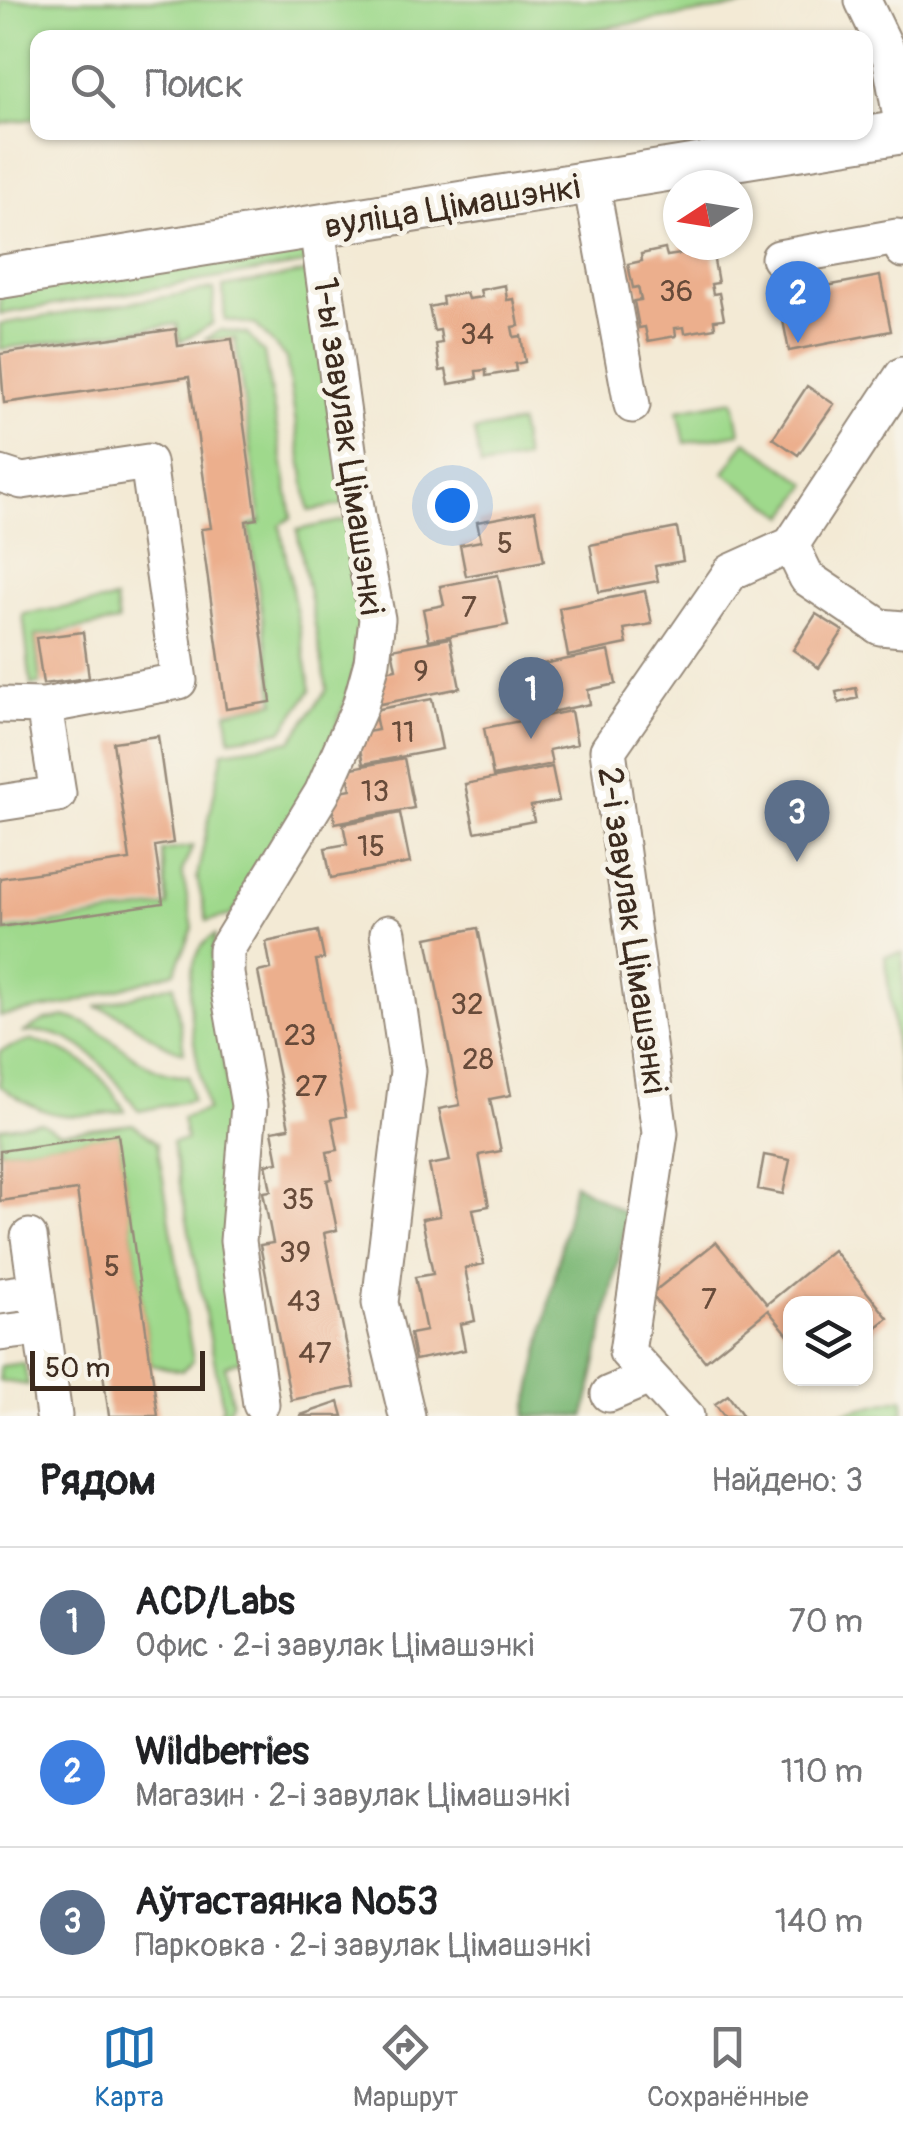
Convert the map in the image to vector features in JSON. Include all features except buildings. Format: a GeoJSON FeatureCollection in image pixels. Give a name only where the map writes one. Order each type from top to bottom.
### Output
{"type":"FeatureCollection","features":[{"type":"Feature","properties":{"kind":"main road","name":"вуліца Цімашэнкі"},"geometry":{"type":"LineString","coordinates":[[873,135],[903,130]]}},
{"type":"Feature","properties":{"kind":"main road","name":"вуліца Цімашэнкі"},"geometry":{"type":"LineString","coordinates":[[0,277],[844,140]]}},
{"type":"Feature","properties":{"kind":"street"},"geometry":{"type":"LineString","coordinates":[[863,1],[890,57],[903,130]]}},
{"type":"Feature","properties":{"kind":"street"},"geometry":{"type":"LineString","coordinates":[[591,183],[632,405]]}},
{"type":"Feature","properties":{"kind":"street","name":"1-ы завулак Цімашэнкі"},"geometry":{"type":"LineString","coordinates":[[261,1404],[238,1241],[250,1105],[226,974],[226,950],[322,793],[360,706],[378,619],[356,504],[317,227]]}},
{"type":"Feature","properties":{"kind":"street"},"geometry":{"type":"LineString","coordinates":[[779,258],[897,236],[903,250]]}},
{"type":"Feature","properties":{"kind":"street"},"geometry":{"type":"LineString","coordinates":[[903,375],[791,545],[807,578],[880,627],[903,628]]}},
{"type":"Feature","properties":{"kind":"street"},"geometry":{"type":"LineString","coordinates":[[0,474],[22,482],[148,462],[178,681],[44,706],[0,705]]}},
{"type":"Feature","properties":{"kind":"street","name":"2-і завулак Цімашэнкі"},"geometry":{"type":"LineString","coordinates":[[668,1397],[627,1352],[660,1133],[608,750],[731,572],[791,545]]}},
{"type":"Feature","properties":{"kind":"street"},"geometry":{"type":"LineString","coordinates":[[0,803],[58,794],[44,706]]}},
{"type":"Feature","properties":{"kind":"street"},"geometry":{"type":"LineString","coordinates":[[388,932],[408,1071],[380,1303],[407,1416]]}},
{"type":"Feature","properties":{"kind":"street"},"geometry":{"type":"LineString","coordinates":[[29,1237],[54,1416]]}},
{"type":"Feature","properties":{"kind":"street"},"geometry":{"type":"LineString","coordinates":[[0,1296],[36,1292]]}},
{"type":"Feature","properties":{"kind":"street"},"geometry":{"type":"LineString","coordinates":[[0,1334],[42,1328]]}},
{"type":"Feature","properties":{"kind":"street"},"geometry":{"type":"LineString","coordinates":[[609,1394],[668,1397]]}},
{"type":"Feature","properties":{"kind":"green space"},"geometry":{"type":"Polygon","coordinates":[[[0,0],[782,0],[591,30],[30,30],[30,119],[0,124],[0,0]]]}},
{"type":"Feature","properties":{"kind":"green space"},"geometry":{"type":"Polygon","coordinates":[[[298,249],[309,263],[0,314],[0,293],[298,249]]]}},
{"type":"Feature","properties":{"kind":"green space"},"geometry":{"type":"Polygon","coordinates":[[[308,272],[346,504],[309,511],[286,358],[256,325],[225,320],[223,287],[308,272]]]}},
{"type":"Feature","properties":{"kind":"green space"},"geometry":{"type":"Polygon","coordinates":[[[214,289],[212,324],[180,342],[177,324],[0,349],[0,324],[214,289]]]}},
{"type":"Feature","properties":{"kind":"green space"},"geometry":{"type":"Polygon","coordinates":[[[221,330],[247,334],[264,353],[292,517],[280,525],[311,690],[282,731],[230,739],[227,712],[275,702],[249,525],[261,522],[235,338],[204,340],[221,330]]]}},
{"type":"Feature","properties":{"kind":"green space"},"geometry":{"type":"Polygon","coordinates":[[[734,400],[740,433],[685,443],[678,410],[734,400]]]}},
{"type":"Feature","properties":{"kind":"green space"},"geometry":{"type":"Polygon","coordinates":[[[519,423],[525,459],[481,467],[474,431],[519,423]]]}},
{"type":"Feature","properties":{"kind":"green space"},"geometry":{"type":"Polygon","coordinates":[[[746,441],[808,484],[786,516],[724,473],[746,441]]]}},
{"type":"Feature","properties":{"kind":"green space"},"geometry":{"type":"Polygon","coordinates":[[[345,520],[363,605],[357,658],[347,698],[316,773],[232,915],[207,921],[197,877],[223,751],[291,741],[327,689],[297,530],[345,520]]]}},
{"type":"Feature","properties":{"kind":"green space"},"geometry":{"type":"Polygon","coordinates":[[[115,600],[118,622],[35,636],[40,684],[31,685],[23,614],[115,600]]]}},
{"type":"Feature","properties":{"kind":"green space"},"geometry":{"type":"Polygon","coordinates":[[[193,846],[182,871],[193,928],[175,972],[70,1004],[0,1016],[0,931],[168,906],[162,851],[193,846]]]}},
{"type":"Feature","properties":{"kind":"green space"},"geometry":{"type":"Polygon","coordinates":[[[215,935],[210,979],[228,1087],[235,1088],[242,1112],[222,1261],[242,1360],[225,1366],[232,1403],[225,1416],[219,1416],[223,1406],[172,1142],[186,1140],[182,1118],[207,1110],[194,1042],[190,989],[193,966],[201,948],[215,935]]]}},
{"type":"Feature","properties":{"kind":"green space"},"geometry":{"type":"Polygon","coordinates":[[[903,953],[903,1107],[885,956],[903,953]]]}},
{"type":"Feature","properties":{"kind":"green space"},"geometry":{"type":"Polygon","coordinates":[[[174,984],[184,1052],[96,1007],[174,984]]]}},
{"type":"Feature","properties":{"kind":"green space"},"geometry":{"type":"Polygon","coordinates":[[[67,1017],[83,1022],[155,1069],[188,1076],[192,1100],[139,1111],[104,1067],[76,1043],[42,1032],[22,1033],[46,1020],[67,1017]]]}},
{"type":"Feature","properties":{"kind":"green space"},"geometry":{"type":"Polygon","coordinates":[[[31,1040],[86,1064],[107,1084],[125,1111],[59,1115],[33,1106],[0,1086],[0,1051],[31,1040]]]}},
{"type":"Feature","properties":{"kind":"green space"},"geometry":{"type":"Polygon","coordinates":[[[40,1122],[59,1133],[133,1124],[157,1143],[193,1361],[182,1371],[151,1365],[118,1135],[0,1151],[0,1128],[40,1122]]]}},
{"type":"Feature","properties":{"kind":"green space"},"geometry":{"type":"Polygon","coordinates":[[[574,1183],[628,1215],[585,1416],[526,1416],[574,1183]]]}},
{"type":"Feature","properties":{"kind":"green space"},"geometry":{"type":"Polygon","coordinates":[[[24,1363],[28,1385],[0,1381],[0,1366],[24,1363]]]}},
{"type":"Feature","properties":{"kind":"green space"},"geometry":{"type":"Polygon","coordinates":[[[903,1398],[903,1416],[830,1416],[903,1398]]]}},
{"type":"Feature","properties":{"kind":"place","name":"Wildberries"},"geometry":{"type":"Point","coordinates":[798,343]}},
{"type":"Feature","properties":{"kind":"place","name":"ACD/Labs"},"geometry":{"type":"Point","coordinates":[531,739]}},
{"type":"Feature","properties":{"kind":"place","name":"Аўтастаянка №53"},"geometry":{"type":"Point","coordinates":[797,862]}}]}
